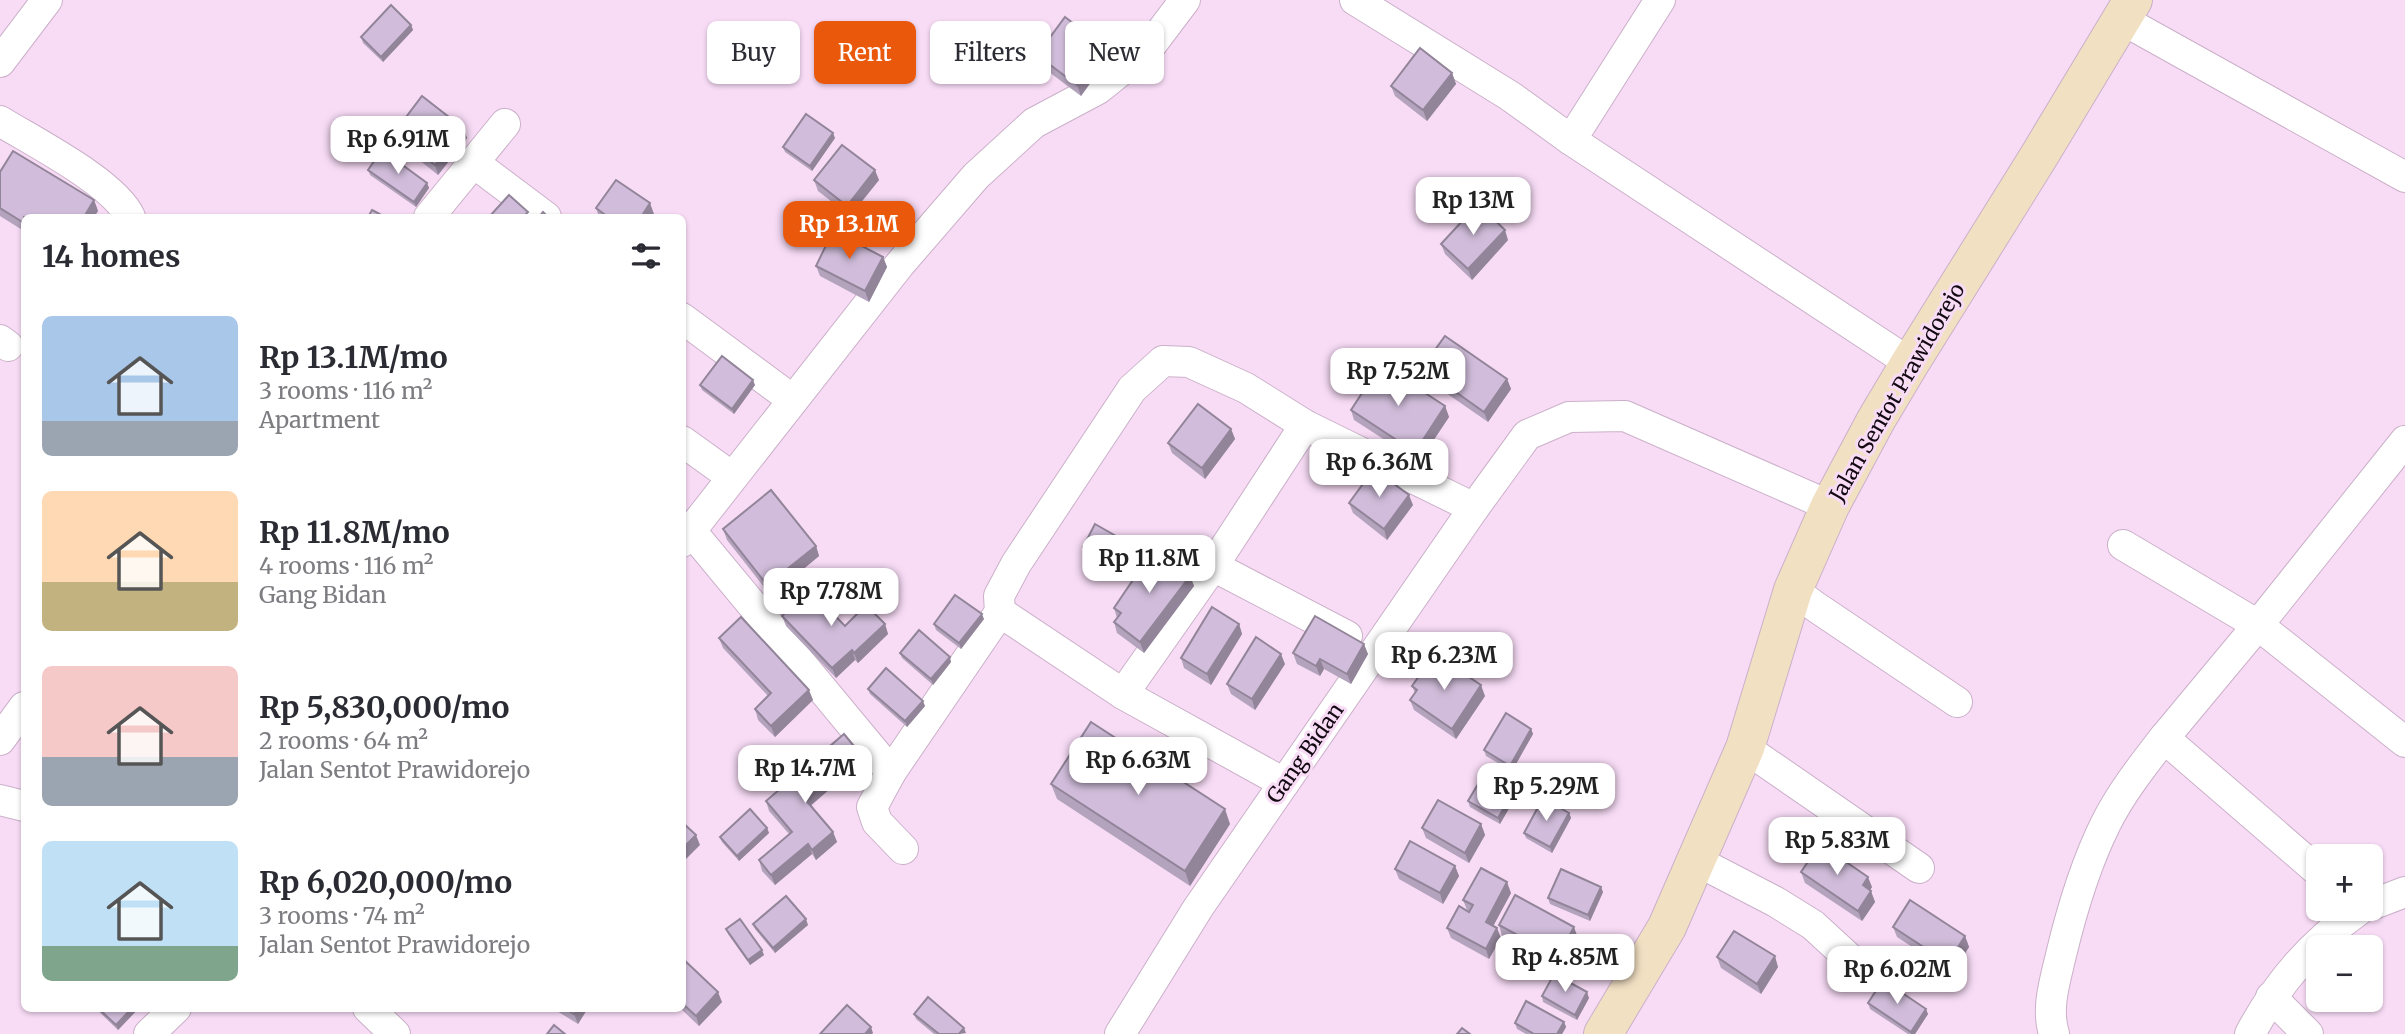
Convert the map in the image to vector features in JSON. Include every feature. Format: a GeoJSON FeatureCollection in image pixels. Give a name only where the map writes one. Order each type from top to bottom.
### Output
{"type":"FeatureCollection","features":[{"type":"Feature","properties":{"kind":"main road","name":"Jalan Sentot Prawidorejo"},"geometry":{"type":"LineString","coordinates":[[1603,1034],[1667,928],[1745,748],[1793,590],[1830,506],[1910,363],[2127,9]]}},
{"type":"Feature","properties":{"kind":"street"},"geometry":{"type":"LineString","coordinates":[[0,62],[47,0]]}},
{"type":"Feature","properties":{"kind":"street"},"geometry":{"type":"LineString","coordinates":[[891,772],[687,536],[900,264],[976,176],[1034,123],[1098,89],[1148,49],[1185,0]]}},
{"type":"Feature","properties":{"kind":"street"},"geometry":{"type":"LineString","coordinates":[[1355,0],[1510,96],[1571,140],[1910,363]]}},
{"type":"Feature","properties":{"kind":"street"},"geometry":{"type":"LineString","coordinates":[[1571,140],[1660,0]]}},
{"type":"Feature","properties":{"kind":"street"},"geometry":{"type":"LineString","coordinates":[[2127,9],[2405,177]]}},
{"type":"Feature","properties":{"kind":"street"},"geometry":{"type":"LineString","coordinates":[[0,121],[109,189],[129,214]]}},
{"type":"Feature","properties":{"kind":"street"},"geometry":{"type":"LineString","coordinates":[[432,214],[505,124]]}},
{"type":"Feature","properties":{"kind":"street"},"geometry":{"type":"LineString","coordinates":[[474,163],[542,214]]}},
{"type":"Feature","properties":{"kind":"street"},"geometry":{"type":"LineString","coordinates":[[686,321],[793,400]]}},
{"type":"Feature","properties":{"kind":"street"},"geometry":{"type":"LineString","coordinates":[[903,849],[877,822],[872,807],[891,772],[1000,612],[999,596],[1016,564],[1132,389],[1163,361],[1189,362],[1246,388],[1305,425],[1474,508]]}},
{"type":"Feature","properties":{"kind":"street","name":"Gang Bidan"},"geometry":{"type":"LineString","coordinates":[[1120,1034],[1198,908],[1527,435],[1569,417],[1625,416],[1830,506]]}},
{"type":"Feature","properties":{"kind":"street"},"geometry":{"type":"LineString","coordinates":[[1123,694],[1213,566],[1305,425]]}},
{"type":"Feature","properties":{"kind":"street"},"geometry":{"type":"LineString","coordinates":[[2054,1034],[2050,1022],[2051,996],[2074,900],[2106,822],[2164,738],[2405,440]]}},
{"type":"Feature","properties":{"kind":"street"},"geometry":{"type":"LineString","coordinates":[[686,443],[732,477]]}},
{"type":"Feature","properties":{"kind":"street"},"geometry":{"type":"LineString","coordinates":[[2123,545],[2258,625],[2405,742]]}},
{"type":"Feature","properties":{"kind":"street"},"geometry":{"type":"LineString","coordinates":[[1213,566],[1376,651]]}},
{"type":"Feature","properties":{"kind":"street"},"geometry":{"type":"LineString","coordinates":[[1793,590],[1957,702]]}},
{"type":"Feature","properties":{"kind":"street"},"geometry":{"type":"LineString","coordinates":[[1000,612],[1123,694],[1284,783]]}},
{"type":"Feature","properties":{"kind":"street"},"geometry":{"type":"LineString","coordinates":[[0,740],[21,711]]}},
{"type":"Feature","properties":{"kind":"street"},"geometry":{"type":"LineString","coordinates":[[2164,738],[2306,861]]}},
{"type":"Feature","properties":{"kind":"street"},"geometry":{"type":"LineString","coordinates":[[1745,748],[1919,867]]}},
{"type":"Feature","properties":{"kind":"street"},"geometry":{"type":"LineString","coordinates":[[0,800],[21,805]]}},
{"type":"Feature","properties":{"kind":"street"},"geometry":{"type":"LineString","coordinates":[[1695,860],[1776,902],[1813,925],[1863,971]]}},
{"type":"Feature","properties":{"kind":"street"},"geometry":{"type":"LineString","coordinates":[[2383,900],[2405,892]]}},
{"type":"Feature","properties":{"kind":"street"},"geometry":{"type":"LineString","coordinates":[[2250,1034],[2271,997],[2321,939],[2345,921]]}},
{"type":"Feature","properties":{"kind":"street"},"geometry":{"type":"LineString","coordinates":[[2271,997],[2308,1034]]}},
{"type":"Feature","properties":{"kind":"street"},"geometry":{"type":"LineString","coordinates":[[149,1034],[172,1012]]}},
{"type":"Feature","properties":{"kind":"street"},"geometry":{"type":"LineString","coordinates":[[372,1012],[395,1034]]}},
{"type":"Feature","properties":{"kind":"building"},"geometry":{"type":"Polygon","coordinates":[[[391,5],[411,25],[381,57],[361,37],[391,5]]]}},
{"type":"Feature","properties":{"kind":"building"},"geometry":{"type":"Polygon","coordinates":[[[1065,17],[1070,21],[1065,21],[1065,76],[1051,66],[1051,36],[1065,17]]]}},
{"type":"Feature","properties":{"kind":"building"},"geometry":{"type":"Polygon","coordinates":[[[1420,48],[1452,73],[1423,110],[1391,86],[1420,48]]]}},
{"type":"Feature","properties":{"kind":"building"},"geometry":{"type":"Polygon","coordinates":[[[422,96],[463,128],[435,165],[394,133],[422,96]]]}},
{"type":"Feature","properties":{"kind":"building"},"geometry":{"type":"Polygon","coordinates":[[[806,114],[833,133],[810,166],[783,147],[806,114]]]}},
{"type":"Feature","properties":{"kind":"building"},"geometry":{"type":"Polygon","coordinates":[[[842,145],[875,170],[847,206],[814,180],[842,145]]]}},
{"type":"Feature","properties":{"kind":"building"},"geometry":{"type":"Polygon","coordinates":[[[382,150],[427,183],[414,202],[368,170],[382,150]]]}},
{"type":"Feature","properties":{"kind":"building"},"geometry":{"type":"Polygon","coordinates":[[[13,151],[94,200],[86,214],[21,214],[21,221],[0,208],[0,172],[13,151]]]}},
{"type":"Feature","properties":{"kind":"building"},"geometry":{"type":"Polygon","coordinates":[[[616,180],[650,203],[643,214],[604,214],[596,208],[616,180]]]}},
{"type":"Feature","properties":{"kind":"building"},"geometry":{"type":"Polygon","coordinates":[[[509,195],[528,212],[526,214],[492,214],[509,195]]]}},
{"type":"Feature","properties":{"kind":"building"},"geometry":{"type":"Polygon","coordinates":[[[1478,204],[1505,230],[1468,269],[1441,244],[1478,204]]]}},
{"type":"Feature","properties":{"kind":"building"},"geometry":{"type":"Polygon","coordinates":[[[833,231],[883,257],[865,291],[816,266],[833,231]]]}},
{"type":"Feature","properties":{"kind":"building"},"geometry":{"type":"Polygon","coordinates":[[[1445,336],[1507,379],[1484,412],[1422,368],[1445,336]]]}},
{"type":"Feature","properties":{"kind":"building"},"geometry":{"type":"Polygon","coordinates":[[[722,356],[753,380],[732,409],[700,385],[722,356]]]}},
{"type":"Feature","properties":{"kind":"building"},"geometry":{"type":"Polygon","coordinates":[[[1381,364],[1445,406],[1415,452],[1351,410],[1381,364]]]}},
{"type":"Feature","properties":{"kind":"building"},"geometry":{"type":"Polygon","coordinates":[[[1198,404],[1231,429],[1202,468],[1168,443],[1198,404]]]}},
{"type":"Feature","properties":{"kind":"building"},"geometry":{"type":"Polygon","coordinates":[[[1374,469],[1409,495],[1384,529],[1349,503],[1374,469]]]}},
{"type":"Feature","properties":{"kind":"building"},"geometry":{"type":"Polygon","coordinates":[[[771,490],[816,546],[767,585],[723,529],[771,490]]]}},
{"type":"Feature","properties":{"kind":"building"},"geometry":{"type":"Polygon","coordinates":[[[1095,524],[1130,544],[1117,566],[1083,547],[1095,524]]]}},
{"type":"Feature","properties":{"kind":"building"},"geometry":{"type":"Polygon","coordinates":[[[1154,549],[1190,576],[1140,642],[1114,622],[1121,613],[1114,608],[1154,549]]]}},
{"type":"Feature","properties":{"kind":"building"},"geometry":{"type":"Polygon","coordinates":[[[809,589],[845,626],[866,605],[885,624],[854,653],[852,650],[832,668],[782,616],[809,589]]]}},
{"type":"Feature","properties":{"kind":"building"},"geometry":{"type":"Polygon","coordinates":[[[955,595],[982,614],[959,643],[934,624],[955,595]]]}},
{"type":"Feature","properties":{"kind":"building"},"geometry":{"type":"Polygon","coordinates":[[[1212,607],[1239,624],[1207,674],[1181,658],[1212,607]]]}},
{"type":"Feature","properties":{"kind":"building"},"geometry":{"type":"Polygon","coordinates":[[[1315,616],[1364,644],[1347,674],[1320,659],[1316,666],[1293,653],[1315,616]]]}},
{"type":"Feature","properties":{"kind":"building"},"geometry":{"type":"Polygon","coordinates":[[[741,617],[809,690],[771,726],[755,709],[771,693],[719,638],[741,617]]]}},
{"type":"Feature","properties":{"kind":"building"},"geometry":{"type":"Polygon","coordinates":[[[919,630],[950,657],[931,679],[900,653],[919,630]]]}},
{"type":"Feature","properties":{"kind":"building"},"geometry":{"type":"Polygon","coordinates":[[[1256,637],[1281,654],[1252,699],[1227,684],[1256,637]]]}},
{"type":"Feature","properties":{"kind":"building"},"geometry":{"type":"Polygon","coordinates":[[[1439,657],[1481,685],[1452,729],[1410,700],[1417,690],[1412,686],[1429,662],[1433,665],[1439,657]]]}},
{"type":"Feature","properties":{"kind":"building"},"geometry":{"type":"Polygon","coordinates":[[[886,668],[923,701],[905,721],[868,689],[886,668]]]}},
{"type":"Feature","properties":{"kind":"building"},"geometry":{"type":"Polygon","coordinates":[[[1506,713],[1531,729],[1510,766],[1484,750],[1506,713]]]}},
{"type":"Feature","properties":{"kind":"building"},"geometry":{"type":"Polygon","coordinates":[[[1091,722],[1225,809],[1185,871],[1051,784],[1091,722]]]}},
{"type":"Feature","properties":{"kind":"building"},"geometry":{"type":"Polygon","coordinates":[[[844,734],[858,751],[804,798],[833,832],[812,850],[808,844],[771,875],[759,860],[792,832],[766,801],[844,734]]]}},
{"type":"Feature","properties":{"kind":"building"},"geometry":{"type":"Polygon","coordinates":[[[1487,769],[1517,786],[1498,818],[1468,801],[1487,769]]]}},
{"type":"Feature","properties":{"kind":"building"},"geometry":{"type":"Polygon","coordinates":[[[1543,798],[1569,813],[1550,847],[1524,833],[1543,798]]]}},
{"type":"Feature","properties":{"kind":"building"},"geometry":{"type":"Polygon","coordinates":[[[1438,800],[1481,824],[1465,853],[1422,828],[1438,800]]]}},
{"type":"Feature","properties":{"kind":"building"},"geometry":{"type":"Polygon","coordinates":[[[750,809],[767,828],[737,856],[720,837],[750,809]]]}},
{"type":"Feature","properties":{"kind":"building"},"geometry":{"type":"Polygon","coordinates":[[[686,826],[696,835],[686,845],[686,826]]]}},
{"type":"Feature","properties":{"kind":"building"},"geometry":{"type":"Polygon","coordinates":[[[1410,841],[1455,866],[1440,893],[1395,869],[1410,841]]]}},
{"type":"Feature","properties":{"kind":"building"},"geometry":{"type":"Polygon","coordinates":[[[1820,844],[1868,877],[1863,885],[1871,891],[1858,911],[1801,872],[1820,844]]]}},
{"type":"Feature","properties":{"kind":"building"},"geometry":{"type":"Polygon","coordinates":[[[1481,868],[1507,882],[1486,922],[1497,928],[1486,949],[1447,928],[1459,906],[1469,912],[1473,905],[1463,900],[1481,868]]]}},
{"type":"Feature","properties":{"kind":"building"},"geometry":{"type":"Polygon","coordinates":[[[1561,869],[1601,887],[1588,915],[1548,898],[1561,869]]]}},
{"type":"Feature","properties":{"kind":"building"},"geometry":{"type":"Polygon","coordinates":[[[1515,895],[1574,927],[1558,957],[1499,925],[1515,895]]]}},
{"type":"Feature","properties":{"kind":"building"},"geometry":{"type":"Polygon","coordinates":[[[786,896],[806,919],[773,948],[753,924],[786,896]]]}},
{"type":"Feature","properties":{"kind":"building"},"geometry":{"type":"Polygon","coordinates":[[[1910,900],[1965,936],[1948,963],[1893,927],[1910,900]]]}},
{"type":"Feature","properties":{"kind":"building"},"geometry":{"type":"Polygon","coordinates":[[[740,919],[762,950],[748,960],[726,929],[740,919]]]}},
{"type":"Feature","properties":{"kind":"building"},"geometry":{"type":"Polygon","coordinates":[[[1734,931],[1775,956],[1757,984],[1717,957],[1734,931]]]}},
{"type":"Feature","properties":{"kind":"building"},"geometry":{"type":"Polygon","coordinates":[[[686,962],[718,992],[696,1016],[686,1007],[686,962]]]}},
{"type":"Feature","properties":{"kind":"building"},"geometry":{"type":"Polygon","coordinates":[[[1554,974],[1587,992],[1575,1015],[1542,996],[1554,974]]]}},
{"type":"Feature","properties":{"kind":"building"},"geometry":{"type":"Polygon","coordinates":[[[1883,980],[1926,1009],[1911,1032],[1868,1003],[1883,980]]]}},
{"type":"Feature","properties":{"kind":"building"},"geometry":{"type":"Polygon","coordinates":[[[928,997],[964,1028],[959,1034],[939,1034],[914,1014],[928,997]]]}},
{"type":"Feature","properties":{"kind":"building"},"geometry":{"type":"Polygon","coordinates":[[[1526,1001],[1564,1022],[1557,1034],[1534,1034],[1515,1023],[1526,1001]]]}},
{"type":"Feature","properties":{"kind":"building"},"geometry":{"type":"Polygon","coordinates":[[[847,1005],[871,1027],[865,1034],[820,1034],[847,1005]]]}},
{"type":"Feature","properties":{"kind":"building"},"geometry":{"type":"Polygon","coordinates":[[[102,1012],[128,1012],[116,1025],[102,1012]]]}},
{"type":"Feature","properties":{"kind":"building"},"geometry":{"type":"Polygon","coordinates":[[[554,1025],[565,1034],[547,1034],[554,1025]]]}},
{"type":"Feature","properties":{"kind":"building"},"geometry":{"type":"Polygon","coordinates":[[[1462,1028],[1470,1034],[1457,1034],[1462,1028]]]}}]}
